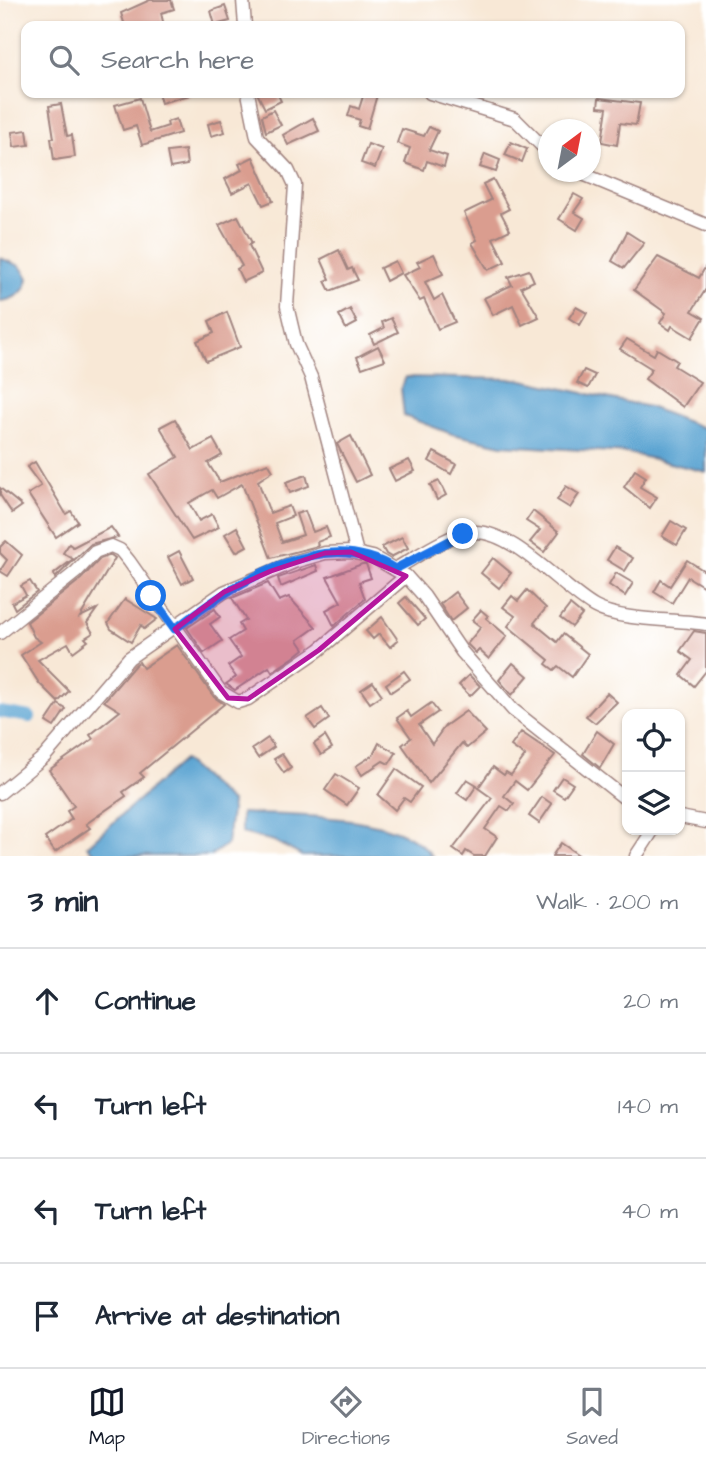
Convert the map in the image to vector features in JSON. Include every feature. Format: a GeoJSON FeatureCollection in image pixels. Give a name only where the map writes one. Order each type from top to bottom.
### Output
{"type":"FeatureCollection","features":[{"type":"Feature","properties":{"kind":"street"},"geometry":{"type":"LineString","coordinates":[[243,0],[245,21]]}},
{"type":"Feature","properties":{"kind":"street"},"geometry":{"type":"LineString","coordinates":[[249,98],[257,137],[288,170],[295,185],[286,306],[296,344],[311,377],[357,553]]}},
{"type":"Feature","properties":{"kind":"street"},"geometry":{"type":"LineString","coordinates":[[447,98],[515,118],[538,142]]}},
{"type":"Feature","properties":{"kind":"street"},"geometry":{"type":"LineString","coordinates":[[601,182],[706,225]]}},
{"type":"Feature","properties":{"kind":"street"},"geometry":{"type":"LineString","coordinates":[[0,633],[76,572],[95,552],[111,546],[120,550],[130,561],[221,692],[238,702],[319,650],[401,573],[463,534],[485,533],[514,548],[595,607],[620,615],[706,624]]}},
{"type":"Feature","properties":{"kind":"street"},"geometry":{"type":"LineString","coordinates":[[0,793],[45,756],[129,658],[175,629],[224,592],[271,571],[326,553],[357,553],[373,557],[401,573],[424,596],[468,660],[513,710],[622,796]]}},
{"type":"Feature","properties":{"kind":"street"},"geometry":{"type":"LineString","coordinates":[[685,818],[706,822]]}},
{"type":"Feature","properties":{"kind":"street"},"geometry":{"type":"LineString","coordinates":[[636,856],[650,835]]}},
{"type":"Feature","properties":{"kind":"highlighted area"},"geometry":{"type":"Polygon","coordinates":[[[351,552],[406,576],[319,650],[248,699],[228,698],[175,629],[224,592],[271,571],[325,553],[351,552]]]}},
{"type":"Feature","properties":{"kind":"water"},"geometry":{"type":"Polygon","coordinates":[[[0,258],[20,266],[28,278],[25,287],[18,294],[0,301],[0,258]]]}},
{"type":"Feature","properties":{"kind":"water"},"geometry":{"type":"Polygon","coordinates":[[[406,377],[518,379],[649,407],[706,429],[706,472],[628,453],[502,445],[452,434],[404,416],[401,388],[406,377]]]}},
{"type":"Feature","properties":{"kind":"water"},"geometry":{"type":"Polygon","coordinates":[[[183,760],[232,803],[227,844],[210,856],[97,856],[87,846],[183,760]]]}},
{"type":"Feature","properties":{"kind":"water"},"geometry":{"type":"Polygon","coordinates":[[[241,813],[315,816],[371,824],[396,831],[417,841],[432,856],[302,856],[274,841],[241,833],[241,813]]]}},
{"type":"Feature","properties":{"kind":"building"},"geometry":{"type":"Polygon","coordinates":[[[150,0],[171,0],[174,9],[161,13],[163,21],[123,21],[121,13],[150,0]]]}},
{"type":"Feature","properties":{"kind":"building"},"geometry":{"type":"Polygon","coordinates":[[[225,6],[230,21],[214,21],[211,11],[225,6]]]}},
{"type":"Feature","properties":{"kind":"building"},"geometry":{"type":"Polygon","coordinates":[[[140,98],[150,132],[168,126],[167,122],[176,119],[180,133],[142,145],[136,126],[123,130],[115,105],[140,98]]]}},
{"type":"Feature","properties":{"kind":"building"},"geometry":{"type":"Polygon","coordinates":[[[160,98],[178,98],[161,103],[160,98]]]}},
{"type":"Feature","properties":{"kind":"building"},"geometry":{"type":"Polygon","coordinates":[[[260,98],[280,98],[281,101],[265,109],[260,98]]]}},
{"type":"Feature","properties":{"kind":"building"},"geometry":{"type":"Polygon","coordinates":[[[362,98],[376,98],[367,129],[358,126],[360,120],[348,116],[351,106],[359,109],[362,98]]]}},
{"type":"Feature","properties":{"kind":"building"},"geometry":{"type":"Polygon","coordinates":[[[599,98],[640,103],[636,125],[620,123],[617,145],[602,142],[607,108],[598,107],[599,98]]]}},
{"type":"Feature","properties":{"kind":"building"},"geometry":{"type":"Polygon","coordinates":[[[61,104],[67,136],[72,135],[75,157],[54,160],[49,106],[61,104]]]}},
{"type":"Feature","properties":{"kind":"building"},"geometry":{"type":"Polygon","coordinates":[[[273,110],[281,125],[266,132],[262,116],[273,110]]]}},
{"type":"Feature","properties":{"kind":"building"},"geometry":{"type":"Polygon","coordinates":[[[313,118],[319,131],[288,145],[283,135],[313,118]]]}},
{"type":"Feature","properties":{"kind":"building"},"geometry":{"type":"Polygon","coordinates":[[[221,120],[225,132],[211,136],[208,124],[221,120]]]}},
{"type":"Feature","properties":{"kind":"building"},"geometry":{"type":"Polygon","coordinates":[[[429,127],[438,131],[429,150],[447,156],[444,167],[427,161],[424,170],[405,163],[410,148],[397,143],[402,129],[424,136],[429,127]]]}},
{"type":"Feature","properties":{"kind":"building"},"geometry":{"type":"Polygon","coordinates":[[[27,130],[29,145],[14,147],[12,132],[27,130]]]}},
{"type":"Feature","properties":{"kind":"building"},"geometry":{"type":"Polygon","coordinates":[[[511,142],[527,149],[522,162],[505,155],[511,142]]]}},
{"type":"Feature","properties":{"kind":"building"},"geometry":{"type":"Polygon","coordinates":[[[368,144],[382,149],[375,168],[361,163],[368,144]]]}},
{"type":"Feature","properties":{"kind":"building"},"geometry":{"type":"Polygon","coordinates":[[[185,150],[187,165],[170,168],[167,152],[185,150]]]}},
{"type":"Feature","properties":{"kind":"building"},"geometry":{"type":"Polygon","coordinates":[[[485,154],[500,160],[496,172],[480,167],[485,154]]]}},
{"type":"Feature","properties":{"kind":"building"},"geometry":{"type":"Polygon","coordinates":[[[253,157],[273,201],[263,205],[252,183],[232,193],[225,179],[242,170],[239,164],[253,157]]]}},
{"type":"Feature","properties":{"kind":"building"},"geometry":{"type":"Polygon","coordinates":[[[493,179],[509,209],[501,213],[510,230],[493,238],[505,262],[488,270],[472,243],[477,240],[464,213],[491,200],[483,184],[493,179]]]}},
{"type":"Feature","properties":{"kind":"building"},"geometry":{"type":"Polygon","coordinates":[[[574,194],[583,199],[574,212],[584,218],[577,230],[559,219],[574,194]]]}},
{"type":"Feature","properties":{"kind":"building"},"geometry":{"type":"Polygon","coordinates":[[[238,216],[252,243],[249,245],[262,273],[243,282],[237,269],[242,266],[219,225],[238,216]]]}},
{"type":"Feature","properties":{"kind":"building"},"geometry":{"type":"Polygon","coordinates":[[[627,232],[644,243],[624,268],[612,261],[627,232]]]}},
{"type":"Feature","properties":{"kind":"building"},"geometry":{"type":"Polygon","coordinates":[[[339,250],[348,270],[352,268],[358,280],[330,291],[325,281],[330,279],[321,259],[339,250]]]}},
{"type":"Feature","properties":{"kind":"building"},"geometry":{"type":"Polygon","coordinates":[[[434,254],[443,274],[425,282],[434,300],[442,295],[455,322],[438,329],[424,299],[420,301],[403,275],[420,267],[417,262],[434,254]]]}},
{"type":"Feature","properties":{"kind":"building"},"geometry":{"type":"Polygon","coordinates":[[[658,257],[699,278],[706,266],[706,289],[692,311],[704,318],[692,338],[672,326],[670,330],[660,323],[666,313],[634,290],[658,257]]]}},
{"type":"Feature","properties":{"kind":"building"},"geometry":{"type":"Polygon","coordinates":[[[395,261],[401,273],[386,281],[380,268],[395,261]]]}},
{"type":"Feature","properties":{"kind":"building"},"geometry":{"type":"Polygon","coordinates":[[[529,270],[534,281],[521,287],[539,317],[522,325],[513,305],[493,315],[484,298],[512,285],[508,277],[529,270]]]}},
{"type":"Feature","properties":{"kind":"building"},"geometry":{"type":"Polygon","coordinates":[[[576,307],[587,313],[580,325],[569,318],[576,307]]]}},
{"type":"Feature","properties":{"kind":"building"},"geometry":{"type":"Polygon","coordinates":[[[350,309],[357,323],[346,329],[339,315],[350,309]]]}},
{"type":"Feature","properties":{"kind":"building"},"geometry":{"type":"Polygon","coordinates":[[[227,312],[240,347],[206,361],[197,341],[214,333],[209,321],[227,312]]]}},
{"type":"Feature","properties":{"kind":"building"},"geometry":{"type":"Polygon","coordinates":[[[391,318],[398,332],[374,344],[370,335],[384,328],[382,322],[391,318]]]}},
{"type":"Feature","properties":{"kind":"building"},"geometry":{"type":"Polygon","coordinates":[[[627,339],[654,355],[657,349],[677,361],[674,366],[700,382],[683,407],[645,379],[652,369],[620,349],[627,339]]]}},
{"type":"Feature","properties":{"kind":"building"},"geometry":{"type":"Polygon","coordinates":[[[378,346],[385,360],[362,368],[357,357],[378,346]]]}},
{"type":"Feature","properties":{"kind":"building"},"geometry":{"type":"Polygon","coordinates":[[[584,370],[595,375],[588,388],[577,383],[584,370]]]}},
{"type":"Feature","properties":{"kind":"building"},"geometry":{"type":"Polygon","coordinates":[[[175,419],[193,450],[213,439],[222,455],[208,463],[220,482],[268,463],[273,471],[258,481],[270,513],[289,506],[293,516],[275,523],[282,542],[303,535],[296,514],[305,511],[313,532],[326,527],[330,537],[317,542],[318,546],[271,558],[242,484],[217,498],[212,490],[189,503],[199,521],[212,514],[219,527],[192,540],[149,474],[178,457],[160,427],[175,419]]]}},
{"type":"Feature","properties":{"kind":"building"},"geometry":{"type":"Polygon","coordinates":[[[351,436],[370,475],[356,482],[337,444],[351,436]]]}},
{"type":"Feature","properties":{"kind":"building"},"geometry":{"type":"Polygon","coordinates":[[[434,452],[456,464],[451,474],[429,461],[434,452]]]}},
{"type":"Feature","properties":{"kind":"building"},"geometry":{"type":"Polygon","coordinates":[[[409,460],[415,471],[395,481],[389,469],[409,460]]]}},
{"type":"Feature","properties":{"kind":"building"},"geometry":{"type":"Polygon","coordinates":[[[35,462],[66,514],[71,511],[78,522],[56,537],[28,494],[41,486],[27,467],[35,462]]]}},
{"type":"Feature","properties":{"kind":"building"},"geometry":{"type":"Polygon","coordinates":[[[635,470],[646,477],[640,487],[657,497],[650,508],[624,487],[635,470]]]}},
{"type":"Feature","properties":{"kind":"building"},"geometry":{"type":"Polygon","coordinates":[[[306,475],[309,486],[290,493],[286,482],[306,475]]]}},
{"type":"Feature","properties":{"kind":"building"},"geometry":{"type":"Polygon","coordinates":[[[439,481],[446,495],[437,500],[430,485],[439,481]]]}},
{"type":"Feature","properties":{"kind":"building"},"geometry":{"type":"Polygon","coordinates":[[[566,486],[579,494],[570,508],[557,500],[566,486]]]}},
{"type":"Feature","properties":{"kind":"building"},"geometry":{"type":"Polygon","coordinates":[[[0,488],[22,506],[12,513],[0,495],[0,488]]]}},
{"type":"Feature","properties":{"kind":"building"},"geometry":{"type":"Polygon","coordinates":[[[533,511],[559,532],[544,552],[530,542],[540,530],[526,521],[533,511]]]}},
{"type":"Feature","properties":{"kind":"building"},"geometry":{"type":"Polygon","coordinates":[[[671,521],[686,530],[677,545],[662,536],[671,521]]]}},
{"type":"Feature","properties":{"kind":"building"},"geometry":{"type":"Polygon","coordinates":[[[111,527],[118,537],[91,544],[55,578],[54,574],[73,559],[63,553],[69,544],[73,547],[111,527]]]}},
{"type":"Feature","properties":{"kind":"building"},"geometry":{"type":"Polygon","coordinates":[[[237,527],[247,546],[236,552],[225,534],[237,527]]]}},
{"type":"Feature","properties":{"kind":"building"},"geometry":{"type":"Polygon","coordinates":[[[402,537],[408,548],[391,557],[386,554],[382,547],[402,537]]]}},
{"type":"Feature","properties":{"kind":"building"},"geometry":{"type":"Polygon","coordinates":[[[6,541],[22,555],[8,576],[0,571],[7,560],[0,553],[0,547],[6,541]]]}},
{"type":"Feature","properties":{"kind":"building"},"geometry":{"type":"Polygon","coordinates":[[[615,547],[633,558],[625,571],[607,560],[615,547]]]}},
{"type":"Feature","properties":{"kind":"building"},"geometry":{"type":"Polygon","coordinates":[[[179,551],[193,578],[182,584],[168,557],[179,551]]]}},
{"type":"Feature","properties":{"kind":"building"},"geometry":{"type":"Polygon","coordinates":[[[111,555],[115,558],[80,617],[97,609],[87,623],[93,633],[85,638],[88,641],[73,652],[68,643],[38,660],[69,691],[58,702],[39,683],[21,655],[41,642],[34,637],[27,622],[81,579],[100,559],[111,555]]]}},
{"type":"Feature","properties":{"kind":"building"},"geometry":{"type":"Polygon","coordinates":[[[493,558],[511,573],[499,588],[481,573],[493,558]]]}},
{"type":"Feature","properties":{"kind":"building"},"geometry":{"type":"Polygon","coordinates":[[[687,560],[706,572],[706,588],[688,577],[672,603],[654,592],[661,580],[670,586],[687,560]]]}},
{"type":"Feature","properties":{"kind":"building"},"geometry":{"type":"Polygon","coordinates":[[[366,564],[371,578],[359,582],[365,599],[334,626],[326,610],[341,602],[327,577],[366,564]]]}},
{"type":"Feature","properties":{"kind":"building"},"geometry":{"type":"Polygon","coordinates":[[[316,565],[318,571],[281,587],[278,578],[316,565]]]}},
{"type":"Feature","properties":{"kind":"building"},"geometry":{"type":"Polygon","coordinates":[[[616,573],[633,583],[625,596],[609,585],[616,573]]]}},
{"type":"Feature","properties":{"kind":"building"},"geometry":{"type":"Polygon","coordinates":[[[30,581],[37,592],[15,609],[12,603],[26,595],[21,586],[30,581]]]}},
{"type":"Feature","properties":{"kind":"building"},"geometry":{"type":"Polygon","coordinates":[[[268,583],[279,601],[289,597],[316,627],[298,640],[304,649],[294,657],[272,672],[269,667],[235,690],[226,684],[236,677],[228,666],[241,657],[229,640],[243,631],[239,624],[246,620],[232,598],[268,583]]]}},
{"type":"Feature","properties":{"kind":"building"},"geometry":{"type":"Polygon","coordinates":[[[527,590],[546,608],[534,623],[557,642],[563,634],[588,654],[572,677],[558,666],[554,670],[546,664],[549,660],[508,626],[515,616],[503,607],[512,596],[518,601],[527,590]]]}},
{"type":"Feature","properties":{"kind":"building"},"geometry":{"type":"Polygon","coordinates":[[[455,592],[467,608],[451,621],[440,604],[455,592]]]}},
{"type":"Feature","properties":{"kind":"building"},"geometry":{"type":"Polygon","coordinates":[[[406,597],[425,619],[418,625],[399,603],[406,597]]]}},
{"type":"Feature","properties":{"kind":"building"},"geometry":{"type":"Polygon","coordinates":[[[125,599],[157,619],[144,629],[141,625],[131,642],[111,629],[108,623],[125,599]]]}},
{"type":"Feature","properties":{"kind":"building"},"geometry":{"type":"Polygon","coordinates":[[[570,605],[582,615],[572,627],[560,618],[570,605]]]}},
{"type":"Feature","properties":{"kind":"building"},"geometry":{"type":"Polygon","coordinates":[[[215,609],[220,617],[210,624],[222,641],[204,653],[187,628],[215,609]]]}},
{"type":"Feature","properties":{"kind":"building"},"geometry":{"type":"Polygon","coordinates":[[[481,610],[488,616],[486,618],[507,636],[489,659],[479,650],[476,653],[467,644],[481,627],[472,620],[481,610]]]}},
{"type":"Feature","properties":{"kind":"building"},"geometry":{"type":"Polygon","coordinates":[[[382,617],[398,640],[390,647],[379,634],[373,639],[366,631],[382,617]]]}},
{"type":"Feature","properties":{"kind":"building"},"geometry":{"type":"Polygon","coordinates":[[[694,631],[706,633],[706,671],[694,686],[681,675],[692,660],[680,651],[694,631]]]}},
{"type":"Feature","properties":{"kind":"building"},"geometry":{"type":"Polygon","coordinates":[[[177,645],[214,697],[224,704],[140,773],[144,777],[123,792],[126,796],[86,824],[90,828],[55,852],[45,838],[72,819],[67,811],[74,806],[49,770],[93,739],[90,735],[120,711],[104,701],[135,665],[139,662],[143,668],[177,645]]]}},
{"type":"Feature","properties":{"kind":"building"},"geometry":{"type":"Polygon","coordinates":[[[513,663],[528,676],[512,695],[499,680],[513,663]]]}},
{"type":"Feature","properties":{"kind":"building"},"geometry":{"type":"Polygon","coordinates":[[[404,671],[410,679],[391,692],[386,684],[404,671]]]}},
{"type":"Feature","properties":{"kind":"building"},"geometry":{"type":"Polygon","coordinates":[[[469,675],[480,686],[470,696],[459,685],[469,675]]]}},
{"type":"Feature","properties":{"kind":"building"},"geometry":{"type":"Polygon","coordinates":[[[373,682],[382,695],[370,703],[361,690],[373,682]]]}},
{"type":"Feature","properties":{"kind":"building"},"geometry":{"type":"Polygon","coordinates":[[[607,693],[617,702],[595,723],[586,716],[607,693]]]}},
{"type":"Feature","properties":{"kind":"building"},"geometry":{"type":"Polygon","coordinates":[[[431,703],[438,712],[419,725],[432,744],[445,726],[466,711],[486,732],[467,748],[462,743],[429,783],[402,745],[411,738],[397,718],[407,711],[411,717],[431,703]]]}},
{"type":"Feature","properties":{"kind":"building"},"geometry":{"type":"Polygon","coordinates":[[[58,704],[66,709],[54,727],[46,722],[58,704]]]}},
{"type":"Feature","properties":{"kind":"building"},"geometry":{"type":"Polygon","coordinates":[[[322,708],[329,719],[315,729],[307,718],[322,708]]]}},
{"type":"Feature","properties":{"kind":"building"},"geometry":{"type":"Polygon","coordinates":[[[597,731],[614,744],[600,768],[583,754],[597,731]]]}},
{"type":"Feature","properties":{"kind":"building"},"geometry":{"type":"Polygon","coordinates":[[[521,732],[555,755],[527,790],[515,781],[504,796],[514,804],[509,811],[501,806],[485,829],[497,837],[485,856],[474,856],[466,851],[463,856],[453,849],[492,798],[478,788],[493,767],[504,775],[506,772],[511,775],[525,756],[511,746],[521,732]]]}},
{"type":"Feature","properties":{"kind":"building"},"geometry":{"type":"Polygon","coordinates":[[[325,736],[332,748],[321,755],[314,744],[325,736]]]}},
{"type":"Feature","properties":{"kind":"building"},"geometry":{"type":"Polygon","coordinates":[[[268,738],[274,747],[258,758],[252,749],[268,738]]]}},
{"type":"Feature","properties":{"kind":"building"},"geometry":{"type":"Polygon","coordinates":[[[379,743],[396,753],[389,764],[383,761],[362,775],[356,766],[373,755],[379,743]]]}},
{"type":"Feature","properties":{"kind":"building"},"geometry":{"type":"Polygon","coordinates":[[[282,754],[291,768],[284,773],[274,759],[282,754]]]}},
{"type":"Feature","properties":{"kind":"building"},"geometry":{"type":"Polygon","coordinates":[[[396,769],[421,787],[410,802],[404,798],[395,810],[378,795],[396,769]]]}},
{"type":"Feature","properties":{"kind":"building"},"geometry":{"type":"Polygon","coordinates":[[[336,774],[359,788],[347,805],[325,790],[336,774]]]}},
{"type":"Feature","properties":{"kind":"building"},"geometry":{"type":"Polygon","coordinates":[[[562,777],[573,784],[564,797],[553,790],[562,777]]]}},
{"type":"Feature","properties":{"kind":"building"},"geometry":{"type":"Polygon","coordinates":[[[467,779],[477,785],[467,800],[457,793],[467,779]]]}},
{"type":"Feature","properties":{"kind":"building"},"geometry":{"type":"Polygon","coordinates":[[[542,797],[552,804],[539,823],[529,816],[542,797]]]}},
{"type":"Feature","properties":{"kind":"building"},"geometry":{"type":"Polygon","coordinates":[[[561,843],[580,856],[552,856],[561,843]]]}},
{"type":"Feature","properties":{"kind":"waterway"},"geometry":{"type":"LineString","coordinates":[[0,712],[30,717]]}},
{"type":"Feature","properties":{"kind":"route"},"geometry":{"type":"LineString","coordinates":[[151,596],[175,629],[224,592],[294,562],[326,553],[351,552],[373,557],[395,569],[463,534]]}}]}
